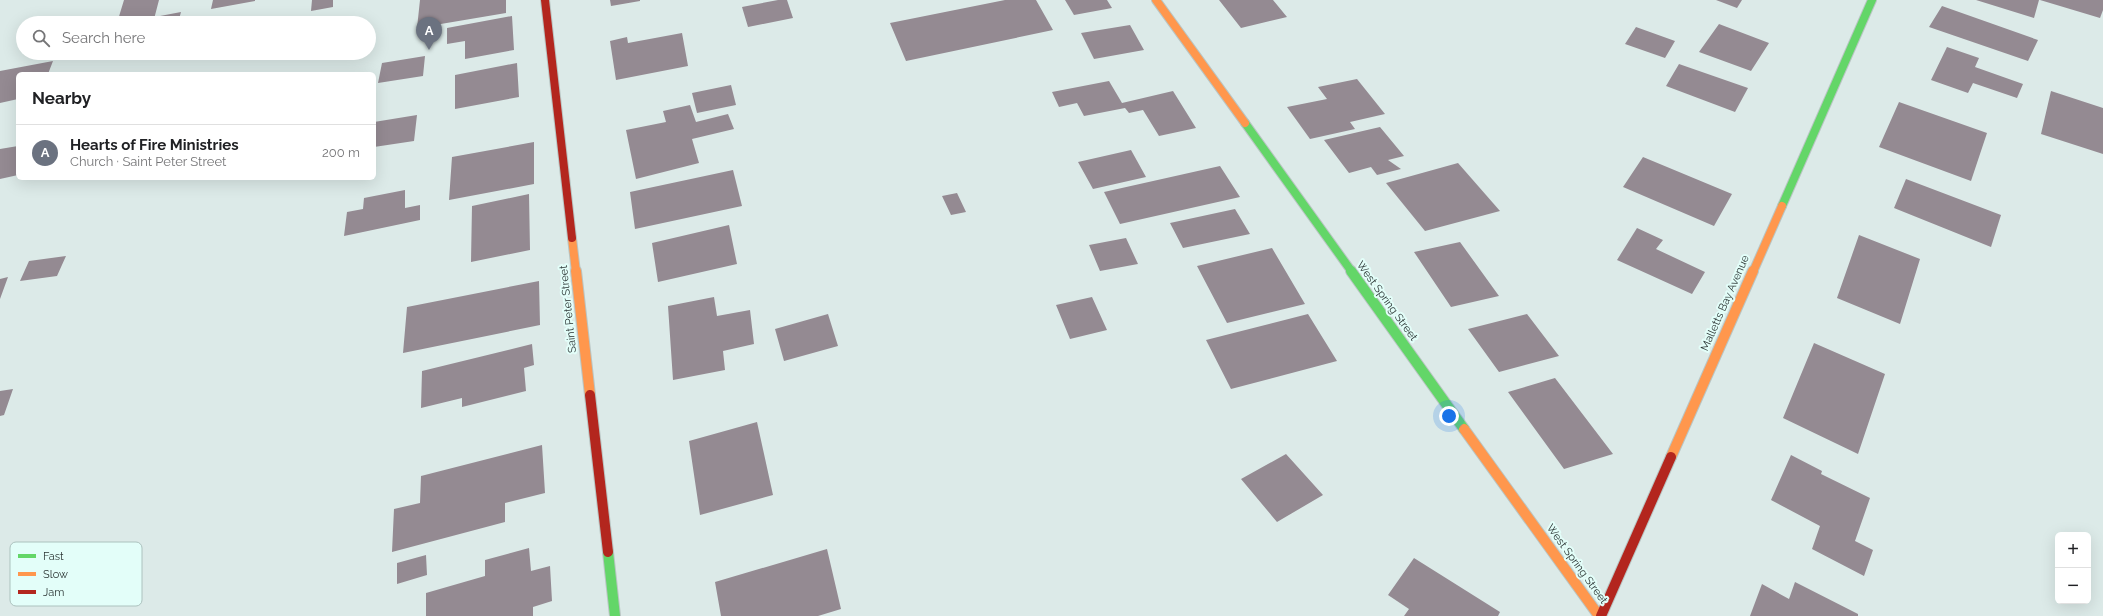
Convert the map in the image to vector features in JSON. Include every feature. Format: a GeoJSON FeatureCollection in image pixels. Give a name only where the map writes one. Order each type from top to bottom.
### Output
{"type":"FeatureCollection","features":[{"type":"Feature","properties":{"kind":"street","name":"Saint Peter Street"},"geometry":{"type":"LineString","coordinates":[[545,0],[615,616]]}},
{"type":"Feature","properties":{"kind":"street","name":"West Spring Street"},"geometry":{"type":"LineString","coordinates":[[1156,0],[1600,616]]}},
{"type":"Feature","properties":{"kind":"street","name":"Malletts Bay Avenue"},"geometry":{"type":"LineString","coordinates":[[1600,616],[1872,0]]}},
{"type":"Feature","properties":{"kind":"building"},"geometry":{"type":"Polygon","coordinates":[[[124,0],[159,0],[155,16],[119,16],[124,0]]]}},
{"type":"Feature","properties":{"kind":"building"},"geometry":{"type":"Polygon","coordinates":[[[213,0],[255,0],[255,1],[211,9],[213,0]]]}},
{"type":"Feature","properties":{"kind":"building"},"geometry":{"type":"Polygon","coordinates":[[[312,0],[333,0],[333,7],[311,11],[312,0]]]}},
{"type":"Feature","properties":{"kind":"building"},"geometry":{"type":"Polygon","coordinates":[[[420,0],[506,0],[506,13],[417,28],[420,0]]]}},
{"type":"Feature","properties":{"kind":"building"},"geometry":{"type":"Polygon","coordinates":[[[610,0],[640,0],[640,1],[611,6],[610,0]]]}},
{"type":"Feature","properties":{"kind":"building"},"geometry":{"type":"Polygon","coordinates":[[[778,0],[787,0],[793,18],[748,27],[742,7],[778,0]]]}},
{"type":"Feature","properties":{"kind":"building"},"geometry":{"type":"Polygon","coordinates":[[[1005,0],[1036,0],[1053,30],[906,61],[890,23],[1005,0]]]}},
{"type":"Feature","properties":{"kind":"building"},"geometry":{"type":"Polygon","coordinates":[[[1065,0],[1107,0],[1112,8],[1074,15],[1065,0]]]}},
{"type":"Feature","properties":{"kind":"building"},"geometry":{"type":"Polygon","coordinates":[[[1219,0],[1273,0],[1287,17],[1241,28],[1219,0]]]}},
{"type":"Feature","properties":{"kind":"building"},"geometry":{"type":"Polygon","coordinates":[[[1716,0],[1742,0],[1737,8],[1716,0]]]}},
{"type":"Feature","properties":{"kind":"building"},"geometry":{"type":"Polygon","coordinates":[[[1976,0],[2039,0],[2034,18],[1976,0]]]}},
{"type":"Feature","properties":{"kind":"building"},"geometry":{"type":"Polygon","coordinates":[[[2040,0],[2103,0],[2103,10],[2100,18],[2040,0]]]}},
{"type":"Feature","properties":{"kind":"building"},"geometry":{"type":"Polygon","coordinates":[[[1942,6],[2038,40],[2028,61],[1929,27],[1942,6]]]}},
{"type":"Feature","properties":{"kind":"building"},"geometry":{"type":"Polygon","coordinates":[[[181,12],[180,16],[160,16],[181,12]]]}},
{"type":"Feature","properties":{"kind":"building"},"geometry":{"type":"Polygon","coordinates":[[[512,16],[514,50],[465,59],[465,41],[447,44],[447,28],[512,16]]]}},
{"type":"Feature","properties":{"kind":"building"},"geometry":{"type":"Polygon","coordinates":[[[1719,24],[1769,43],[1751,71],[1699,52],[1719,24]]]}},
{"type":"Feature","properties":{"kind":"building"},"geometry":{"type":"Polygon","coordinates":[[[1130,25],[1144,50],[1094,59],[1081,33],[1130,25]]]}},
{"type":"Feature","properties":{"kind":"building"},"geometry":{"type":"Polygon","coordinates":[[[1636,27],[1675,41],[1665,58],[1625,44],[1636,27]]]}},
{"type":"Feature","properties":{"kind":"building"},"geometry":{"type":"Polygon","coordinates":[[[682,33],[688,66],[616,80],[610,41],[627,37],[628,43],[682,33]]]}},
{"type":"Feature","properties":{"kind":"building"},"geometry":{"type":"Polygon","coordinates":[[[1947,47],[1979,58],[1975,67],[2023,84],[2017,98],[1973,83],[1968,93],[1931,80],[1947,47]]]}},
{"type":"Feature","properties":{"kind":"building"},"geometry":{"type":"Polygon","coordinates":[[[425,56],[423,76],[378,83],[382,63],[425,56]]]}},
{"type":"Feature","properties":{"kind":"building"},"geometry":{"type":"Polygon","coordinates":[[[53,61],[49,72],[16,72],[16,99],[0,103],[0,71],[53,61]]]}},
{"type":"Feature","properties":{"kind":"building"},"geometry":{"type":"Polygon","coordinates":[[[517,63],[519,97],[455,109],[455,75],[517,63]]]}},
{"type":"Feature","properties":{"kind":"building"},"geometry":{"type":"Polygon","coordinates":[[[1679,64],[1748,88],[1735,112],[1666,86],[1679,64]]]}},
{"type":"Feature","properties":{"kind":"building"},"geometry":{"type":"Polygon","coordinates":[[[1357,79],[1385,114],[1350,122],[1355,129],[1310,139],[1287,107],[1327,99],[1318,87],[1357,79]]]}},
{"type":"Feature","properties":{"kind":"building"},"geometry":{"type":"Polygon","coordinates":[[[1109,81],[1122,103],[1173,91],[1196,128],[1159,136],[1143,110],[1129,113],[1125,108],[1084,116],[1077,103],[1059,107],[1052,92],[1109,81]]]}},
{"type":"Feature","properties":{"kind":"building"},"geometry":{"type":"Polygon","coordinates":[[[731,85],[736,105],[697,113],[692,93],[731,85]]]}},
{"type":"Feature","properties":{"kind":"building"},"geometry":{"type":"Polygon","coordinates":[[[2051,91],[2103,108],[2103,154],[2041,134],[2051,91]]]}},
{"type":"Feature","properties":{"kind":"building"},"geometry":{"type":"Polygon","coordinates":[[[1899,102],[1987,133],[1971,181],[1879,147],[1899,102]]]}},
{"type":"Feature","properties":{"kind":"building"},"geometry":{"type":"Polygon","coordinates":[[[690,105],[696,122],[728,114],[734,129],[692,139],[699,163],[636,179],[626,130],[666,122],[663,111],[690,105]]]}},
{"type":"Feature","properties":{"kind":"building"},"geometry":{"type":"Polygon","coordinates":[[[417,115],[414,141],[376,147],[376,122],[417,115]]]}},
{"type":"Feature","properties":{"kind":"building"},"geometry":{"type":"Polygon","coordinates":[[[1380,127],[1404,156],[1388,160],[1401,169],[1377,175],[1371,167],[1349,173],[1324,140],[1380,127]]]}},
{"type":"Feature","properties":{"kind":"building"},"geometry":{"type":"Polygon","coordinates":[[[534,142],[534,184],[449,200],[452,157],[534,142]]]}},
{"type":"Feature","properties":{"kind":"building"},"geometry":{"type":"Polygon","coordinates":[[[16,146],[16,175],[0,179],[0,149],[16,146]]]}},
{"type":"Feature","properties":{"kind":"building"},"geometry":{"type":"Polygon","coordinates":[[[1131,150],[1146,177],[1093,189],[1078,162],[1131,150]]]}},
{"type":"Feature","properties":{"kind":"building"},"geometry":{"type":"Polygon","coordinates":[[[1643,157],[1732,194],[1714,226],[1623,187],[1643,157]]]}},
{"type":"Feature","properties":{"kind":"building"},"geometry":{"type":"Polygon","coordinates":[[[1458,163],[1500,211],[1425,231],[1386,183],[1458,163]]]}},
{"type":"Feature","properties":{"kind":"building"},"geometry":{"type":"Polygon","coordinates":[[[1220,166],[1240,197],[1120,224],[1104,192],[1220,166]]]}},
{"type":"Feature","properties":{"kind":"building"},"geometry":{"type":"Polygon","coordinates":[[[733,170],[742,206],[635,229],[630,192],[733,170]]]}},
{"type":"Feature","properties":{"kind":"building"},"geometry":{"type":"Polygon","coordinates":[[[1906,179],[2001,215],[1991,247],[1894,208],[1906,179]]]}},
{"type":"Feature","properties":{"kind":"building"},"geometry":{"type":"Polygon","coordinates":[[[405,190],[405,208],[420,205],[420,220],[344,236],[347,212],[363,209],[364,198],[405,190]]]}},
{"type":"Feature","properties":{"kind":"building"},"geometry":{"type":"Polygon","coordinates":[[[957,193],[966,212],[951,215],[942,196],[957,193]]]}},
{"type":"Feature","properties":{"kind":"building"},"geometry":{"type":"Polygon","coordinates":[[[529,194],[530,250],[471,262],[472,206],[529,194]]]}},
{"type":"Feature","properties":{"kind":"building"},"geometry":{"type":"Polygon","coordinates":[[[1235,209],[1250,234],[1183,248],[1170,223],[1235,209]]]}},
{"type":"Feature","properties":{"kind":"building"},"geometry":{"type":"Polygon","coordinates":[[[729,225],[737,264],[658,282],[652,243],[729,225]]]}},
{"type":"Feature","properties":{"kind":"building"},"geometry":{"type":"Polygon","coordinates":[[[1637,228],[1663,240],[1656,249],[1705,272],[1692,294],[1617,260],[1637,228]]]}},
{"type":"Feature","properties":{"kind":"building"},"geometry":{"type":"Polygon","coordinates":[[[1859,235],[1920,259],[1900,324],[1837,298],[1859,235]]]}},
{"type":"Feature","properties":{"kind":"building"},"geometry":{"type":"Polygon","coordinates":[[[1126,238],[1138,264],[1100,271],[1089,245],[1126,238]]]}},
{"type":"Feature","properties":{"kind":"building"},"geometry":{"type":"Polygon","coordinates":[[[1460,242],[1499,296],[1451,307],[1414,252],[1460,242]]]}},
{"type":"Feature","properties":{"kind":"building"},"geometry":{"type":"Polygon","coordinates":[[[1272,248],[1305,304],[1227,323],[1197,266],[1272,248]]]}},
{"type":"Feature","properties":{"kind":"building"},"geometry":{"type":"Polygon","coordinates":[[[66,256],[57,276],[20,281],[29,261],[66,256]]]}},
{"type":"Feature","properties":{"kind":"building"},"geometry":{"type":"Polygon","coordinates":[[[8,277],[0,299],[0,279],[8,277]]]}},
{"type":"Feature","properties":{"kind":"building"},"geometry":{"type":"Polygon","coordinates":[[[539,281],[540,325],[403,353],[407,307],[539,281]]]}},
{"type":"Feature","properties":{"kind":"building"},"geometry":{"type":"Polygon","coordinates":[[[714,297],[717,316],[750,310],[754,344],[723,351],[725,370],[673,380],[668,306],[714,297]]]}},
{"type":"Feature","properties":{"kind":"building"},"geometry":{"type":"Polygon","coordinates":[[[1092,297],[1107,330],[1070,339],[1056,305],[1092,297]]]}},
{"type":"Feature","properties":{"kind":"building"},"geometry":{"type":"Polygon","coordinates":[[[828,314],[838,346],[784,361],[775,329],[828,314]]]}},
{"type":"Feature","properties":{"kind":"building"},"geometry":{"type":"Polygon","coordinates":[[[1308,314],[1337,361],[1231,389],[1206,340],[1308,314]]]}},
{"type":"Feature","properties":{"kind":"building"},"geometry":{"type":"Polygon","coordinates":[[[1527,314],[1559,356],[1499,372],[1468,329],[1527,314]]]}},
{"type":"Feature","properties":{"kind":"building"},"geometry":{"type":"Polygon","coordinates":[[[1814,343],[1885,374],[1858,454],[1783,418],[1814,343]]]}},
{"type":"Feature","properties":{"kind":"building"},"geometry":{"type":"Polygon","coordinates":[[[532,344],[534,365],[524,368],[526,391],[462,407],[462,398],[421,408],[422,371],[532,344]]]}},
{"type":"Feature","properties":{"kind":"building"},"geometry":{"type":"Polygon","coordinates":[[[1555,378],[1613,454],[1564,469],[1508,392],[1555,378]]]}},
{"type":"Feature","properties":{"kind":"building"},"geometry":{"type":"Polygon","coordinates":[[[13,389],[4,415],[0,416],[0,391],[13,389]]]}},
{"type":"Feature","properties":{"kind":"building"},"geometry":{"type":"Polygon","coordinates":[[[757,422],[773,495],[700,515],[689,441],[757,422]]]}},
{"type":"Feature","properties":{"kind":"building"},"geometry":{"type":"Polygon","coordinates":[[[542,445],[545,493],[505,503],[505,522],[392,552],[394,509],[420,503],[421,476],[542,445]]]}},
{"type":"Feature","properties":{"kind":"building"},"geometry":{"type":"Polygon","coordinates":[[[1286,454],[1323,495],[1277,522],[1241,479],[1286,454]]]}},
{"type":"Feature","properties":{"kind":"building"},"geometry":{"type":"Polygon","coordinates":[[[1791,455],[1822,471],[1821,474],[1870,498],[1855,541],[1873,550],[1864,576],[1812,549],[1820,526],[1771,500],[1791,455]]]}},
{"type":"Feature","properties":{"kind":"building"},"geometry":{"type":"Polygon","coordinates":[[[529,548],[531,571],[550,566],[552,601],[533,607],[533,616],[426,616],[426,593],[485,576],[485,560],[529,548]]]}},
{"type":"Feature","properties":{"kind":"building"},"geometry":{"type":"Polygon","coordinates":[[[827,549],[841,609],[818,616],[721,616],[715,582],[827,549]]]}},
{"type":"Feature","properties":{"kind":"building"},"geometry":{"type":"Polygon","coordinates":[[[426,555],[427,575],[397,584],[397,563],[426,555]]]}},
{"type":"Feature","properties":{"kind":"building"},"geometry":{"type":"Polygon","coordinates":[[[1414,558],[1500,612],[1498,616],[1404,616],[1409,609],[1388,595],[1414,558]]]}},
{"type":"Feature","properties":{"kind":"building"},"geometry":{"type":"Polygon","coordinates":[[[1795,582],[1858,614],[1858,616],[1750,616],[1762,584],[1789,599],[1795,582]]]}},
{"type":"Feature","properties":{"kind":"traffic: fast"},"geometry":{"type":"LineString","coordinates":[[1782,206],[1872,0]]}},
{"type":"Feature","properties":{"kind":"traffic: fast"},"geometry":{"type":"LineString","coordinates":[[1245,123],[1464,429]]}},
{"type":"Feature","properties":{"kind":"traffic: fast"},"geometry":{"type":"LineString","coordinates":[[608,552],[615,616]]}},
{"type":"Feature","properties":{"kind":"traffic: slow"},"geometry":{"type":"LineString","coordinates":[[1156,0],[1245,123]]}},
{"type":"Feature","properties":{"kind":"traffic: slow"},"geometry":{"type":"LineString","coordinates":[[1671,457],[1782,206]]}},
{"type":"Feature","properties":{"kind":"traffic: slow"},"geometry":{"type":"LineString","coordinates":[[572,238],[590,395]]}},
{"type":"Feature","properties":{"kind":"traffic: slow"},"geometry":{"type":"LineString","coordinates":[[1464,429],[1599,616]]}},
{"type":"Feature","properties":{"kind":"traffic: jam"},"geometry":{"type":"LineString","coordinates":[[545,0],[572,238]]}},
{"type":"Feature","properties":{"kind":"traffic: jam"},"geometry":{"type":"LineString","coordinates":[[590,395],[608,552]]}},
{"type":"Feature","properties":{"kind":"traffic: jam"},"geometry":{"type":"LineString","coordinates":[[1601,616],[1671,457]]}},
{"type":"Feature","properties":{"kind":"place","name":"Hearts of Fire Ministries"},"geometry":{"type":"Point","coordinates":[429,50]}}]}
